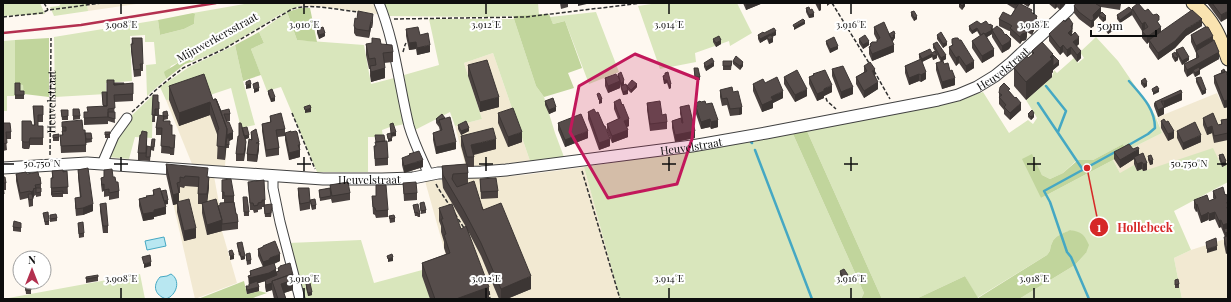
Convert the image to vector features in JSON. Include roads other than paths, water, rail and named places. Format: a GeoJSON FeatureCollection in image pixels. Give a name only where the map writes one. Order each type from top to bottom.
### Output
{"type":"FeatureCollection","features":[{"type":"Feature","properties":{"kind":"main road"},"geometry":{"type":"LineString","coordinates":[[1193,3],[1205,13],[1212,22],[1228,58]]}},
{"type":"Feature","properties":{"kind":"street"},"geometry":{"type":"LineString","coordinates":[[379,3],[392,45],[410,128],[431,174]]}},
{"type":"Feature","properties":{"kind":"street","name":"Heuvelstraat"},"geometry":{"type":"LineString","coordinates":[[3,168],[102,164],[319,179],[382,180],[413,178],[431,174],[481,172],[692,146],[958,95],[977,87],[995,76],[1023,53],[1068,10],[1073,3]]}},
{"type":"Feature","properties":{"kind":"street"},"geometry":{"type":"LineString","coordinates":[[102,164],[114,136],[127,118]]}},
{"type":"Feature","properties":{"kind":"street"},"geometry":{"type":"LineString","coordinates":[[273,176],[273,188],[280,222],[300,299]]}},
{"type":"Feature","properties":{"kind":"water"},"geometry":{"type":"Polygon","coordinates":[[[164,237],[166,246],[147,250],[145,241],[164,237]]]}},
{"type":"Feature","properties":{"kind":"water"},"geometry":{"type":"Polygon","coordinates":[[[171,274],[177,283],[173,294],[166,299],[157,293],[155,287],[160,277],[171,274]]]}},
{"type":"Feature","properties":{"kind":"waterway"},"geometry":{"type":"LineString","coordinates":[[1127,146],[1148,134],[1155,128],[1153,114],[1150,108],[1129,81]]}},
{"type":"Feature","properties":{"kind":"waterway"},"geometry":{"type":"LineString","coordinates":[[1046,86],[1066,111],[1058,132]]}},
{"type":"Feature","properties":{"kind":"waterway"},"geometry":{"type":"LineString","coordinates":[[1038,103],[1083,170]]}},
{"type":"Feature","properties":{"kind":"waterway"},"geometry":{"type":"LineString","coordinates":[[755,150],[812,299]]}},
{"type":"Feature","properties":{"kind":"waterway"},"geometry":{"type":"LineString","coordinates":[[1089,299],[1071,257],[1067,252],[1050,202],[1044,191],[1117,151]]}},
{"type":"Feature","properties":{"kind":"railway"},"geometry":{"type":"LineString","coordinates":[[3,33],[81,25],[216,3]]}},
{"type":"Feature","properties":{"kind":"place","name":"Hollebeek"},"geometry":{"type":"Point","coordinates":[1087,168]}}]}
